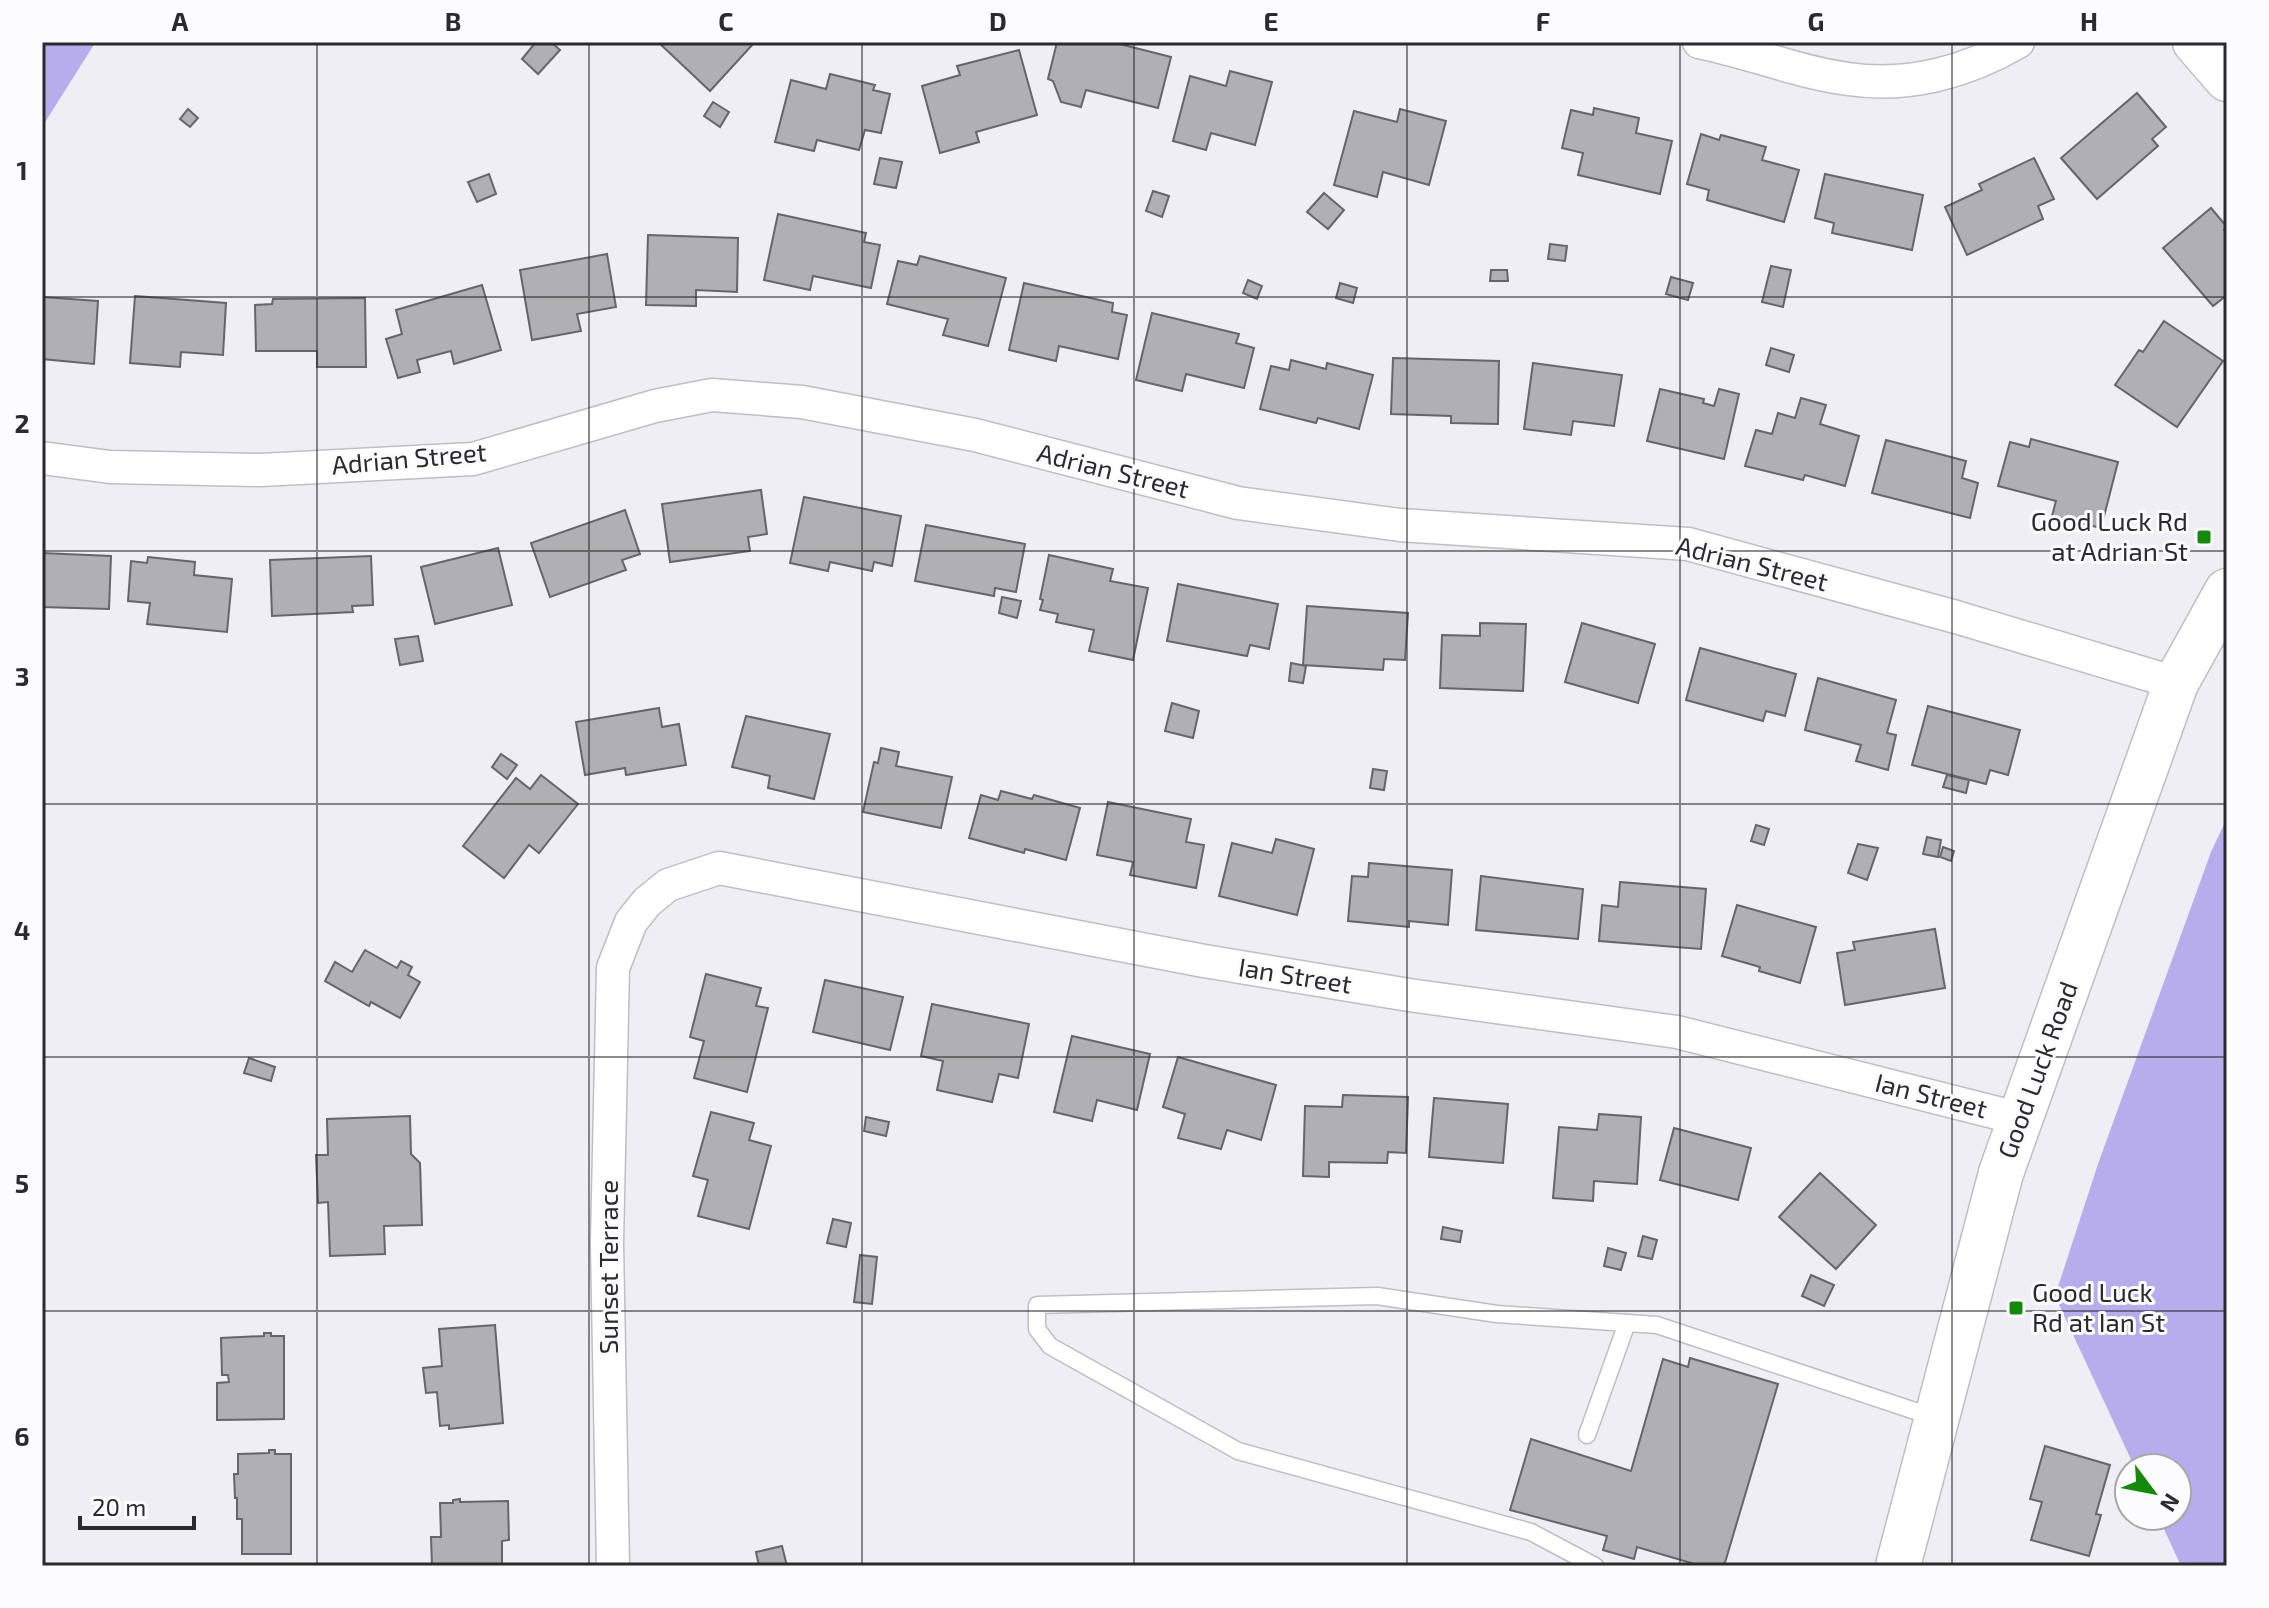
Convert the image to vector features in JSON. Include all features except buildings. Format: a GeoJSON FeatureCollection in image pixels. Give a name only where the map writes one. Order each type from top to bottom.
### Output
{"type":"FeatureCollection","features":[{"type":"Feature","properties":{"kind":"main road"},"geometry":{"type":"LineString","coordinates":[[2195,42],[2227,79]]}},
{"type":"Feature","properties":{"kind":"main road","name":"Good Luck Road"},"geometry":{"type":"LineString","coordinates":[[1898,1566],[2001,1173],[2176,683],[2227,591]]}},
{"type":"Feature","properties":{"kind":"street"},"geometry":{"type":"LineString","coordinates":[[1699,42],[1849,80],[1905,81],[1945,74],[1987,60],[2018,42]]}},
{"type":"Feature","properties":{"kind":"street","name":"Adrian Street"},"geometry":{"type":"LineString","coordinates":[[42,458],[110,467],[261,470],[473,459],[655,406],[712,395],[802,402],[975,435],[1238,503],[1400,525],[1688,544],[1956,617],[2176,683]]}},
{"type":"Feature","properties":{"kind":"street","name":"Ian Street"},"geometry":{"type":"LineString","coordinates":[[613,968],[631,922],[647,902],[668,885],[719,868],[1204,961],[1409,995],[1677,1032],[2021,1119]]}},
{"type":"Feature","properties":{"kind":"street","name":"Sunset Terrace"},"geometry":{"type":"LineString","coordinates":[[613,968],[607,1243],[613,1566]]}},
{"type":"Feature","properties":{"kind":"lane"},"geometry":{"type":"LineString","coordinates":[[1595,1566],[1531,1532],[1238,1451],[1050,1346],[1037,1329],[1037,1305],[1377,1296],[1497,1314],[1657,1325],[1937,1418]]}},
{"type":"Feature","properties":{"kind":"lane"},"geometry":{"type":"LineString","coordinates":[[1587,1435],[1627,1323]]}},
{"type":"Feature","properties":{"kind":"shaded area"},"geometry":{"type":"Polygon","coordinates":[[[42,42],[95,43],[42,127],[42,42]]]}},
{"type":"Feature","properties":{"kind":"shaded area"},"geometry":{"type":"Polygon","coordinates":[[[2227,818],[2227,1566],[2181,1566],[2165,1532],[2193,1532],[2193,1452],[2128,1452],[2055,1296],[2098,1164],[2211,852],[2227,818]]]}},
{"type":"Feature","properties":{"kind":"place","name":"Good Luck Rd at Adrian St"},"geometry":{"type":"Point","coordinates":[2204,537]}},
{"type":"Feature","properties":{"kind":"place","name":"Good Luck Rd at Ian St"},"geometry":{"type":"Point","coordinates":[2016,1308]}}]}
